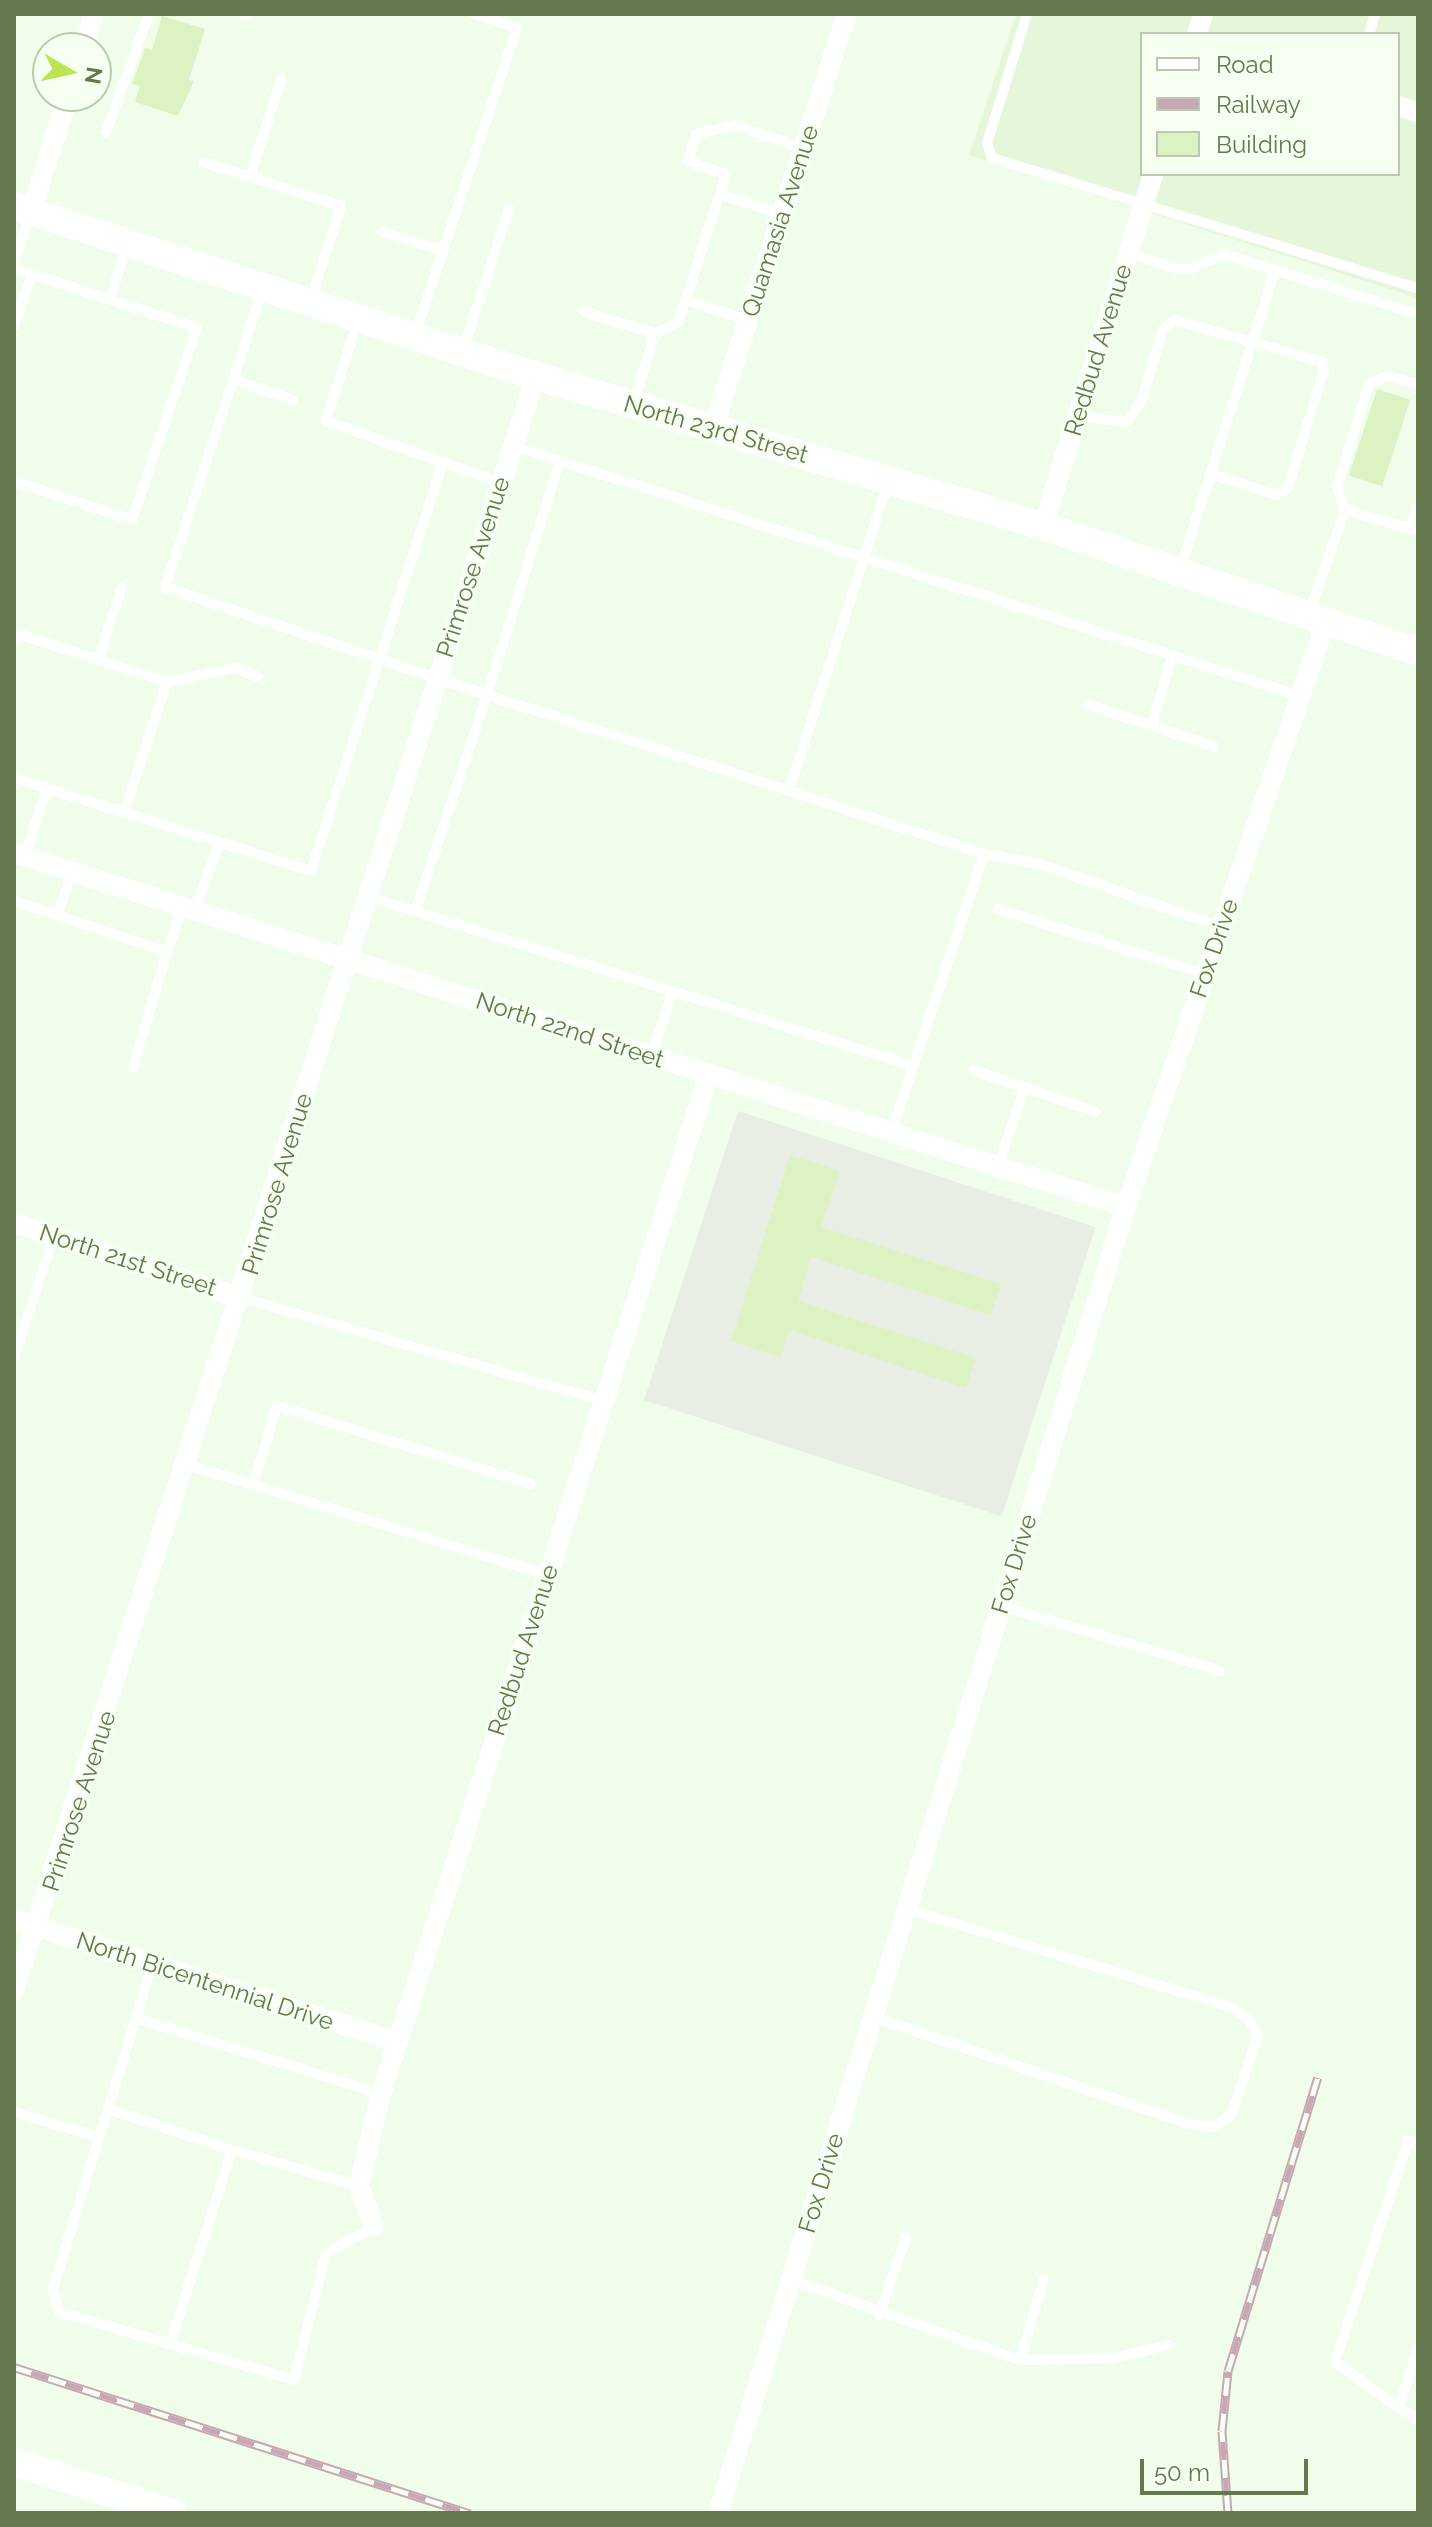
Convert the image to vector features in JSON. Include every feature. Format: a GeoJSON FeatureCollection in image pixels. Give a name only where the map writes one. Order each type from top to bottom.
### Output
{"type":"FeatureCollection","features":[{"type":"Feature","properties":{"kind":"main road","name":"North 23rd Street"},"geometry":{"type":"LineString","coordinates":[[23,209],[536,376],[1043,526],[1418,652]]}},
{"type":"Feature","properties":{"kind":"main road"},"geometry":{"type":"LineString","coordinates":[[14,2462],[173,2513]]}},
{"type":"Feature","properties":{"kind":"street","name":"Quamasia Avenue"},"geometry":{"type":"LineString","coordinates":[[713,428],[847,14]]}},
{"type":"Feature","properties":{"kind":"street"},"geometry":{"type":"LineString","coordinates":[[23,209],[62,112]]}},
{"type":"Feature","properties":{"kind":"street","name":"Redbud Avenue"},"geometry":{"type":"LineString","coordinates":[[1043,526],[1152,176]]}},
{"type":"Feature","properties":{"kind":"street","name":"Primrose Avenue"},"geometry":{"type":"LineString","coordinates":[[14,1991],[38,1927],[242,1298],[345,958],[536,376]]}},
{"type":"Feature","properties":{"kind":"street","name":"Fox Drive"},"geometry":{"type":"LineString","coordinates":[[718,2513],[1126,1207],[1300,696],[1317,618]]}},
{"type":"Feature","properties":{"kind":"street","name":"North 22nd Street"},"geometry":{"type":"LineString","coordinates":[[20,855],[1126,1207]]}},
{"type":"Feature","properties":{"kind":"street","name":"Redbud Avenue"},"geometry":{"type":"LineString","coordinates":[[359,2186],[397,2042],[709,1074]]}},
{"type":"Feature","properties":{"kind":"street","name":"North 21st Street"},"geometry":{"type":"LineString","coordinates":[[14,1223],[242,1298]]}},
{"type":"Feature","properties":{"kind":"street","name":"North Bicentennial Drive"},"geometry":{"type":"LineString","coordinates":[[14,1919],[397,2042]]}},
{"type":"Feature","properties":{"kind":"street"},"geometry":{"type":"LineString","coordinates":[[359,2186],[374,2227]]}},
{"type":"Feature","properties":{"kind":"lane"},"geometry":{"type":"LineString","coordinates":[[106,132],[149,14]]}},
{"type":"Feature","properties":{"kind":"lane"},"geometry":{"type":"LineString","coordinates":[[415,337],[517,28],[474,14]]}},
{"type":"Feature","properties":{"kind":"lane"},"geometry":{"type":"LineString","coordinates":[[1027,14],[987,143],[992,158],[1418,288]]}},
{"type":"Feature","properties":{"kind":"lane"},"geometry":{"type":"LineString","coordinates":[[250,177],[281,79]]}},
{"type":"Feature","properties":{"kind":"lane"},"geometry":{"type":"LineString","coordinates":[[633,405],[655,334],[679,321],[726,175],[688,161],[696,134],[735,125],[803,149]]}},
{"type":"Feature","properties":{"kind":"lane"},"geometry":{"type":"LineString","coordinates":[[203,162],[341,206],[310,303]]}},
{"type":"Feature","properties":{"kind":"lane"},"geometry":{"type":"LineString","coordinates":[[720,194],[782,215]]}},
{"type":"Feature","properties":{"kind":"lane"},"geometry":{"type":"LineString","coordinates":[[14,481],[132,520],[197,328],[32,274],[14,265],[23,209]]}},
{"type":"Feature","properties":{"kind":"lane"},"geometry":{"type":"LineString","coordinates":[[462,352],[509,209]]}},
{"type":"Feature","properties":{"kind":"lane"},"geometry":{"type":"LineString","coordinates":[[383,232],[443,251]]}},
{"type":"Feature","properties":{"kind":"lane"},"geometry":{"type":"LineString","coordinates":[[110,299],[128,244]]}},
{"type":"Feature","properties":{"kind":"lane"},"geometry":{"type":"LineString","coordinates":[[1128,253],[1178,269],[1191,269],[1223,254],[1418,314]]}},
{"type":"Feature","properties":{"kind":"lane"},"geometry":{"type":"LineString","coordinates":[[1180,572],[1275,270]]}},
{"type":"Feature","properties":{"kind":"lane"},"geometry":{"type":"LineString","coordinates":[[14,326],[32,274]]}},
{"type":"Feature","properties":{"kind":"lane"},"geometry":{"type":"LineString","coordinates":[[264,288],[165,587],[437,679],[984,854],[1039,864],[1222,927]]}},
{"type":"Feature","properties":{"kind":"lane"},"geometry":{"type":"LineString","coordinates":[[686,300],[748,320]]}},
{"type":"Feature","properties":{"kind":"lane"},"geometry":{"type":"LineString","coordinates":[[583,311],[655,334]]}},
{"type":"Feature","properties":{"kind":"lane"},"geometry":{"type":"LineString","coordinates":[[358,318],[326,421],[501,483]]}},
{"type":"Feature","properties":{"kind":"lane"},"geometry":{"type":"LineString","coordinates":[[1078,416],[1126,422],[1141,402],[1163,330],[1175,320],[1253,339],[1322,362],[1324,370],[1288,488],[1277,495],[1210,474]]}},
{"type":"Feature","properties":{"kind":"lane"},"geometry":{"type":"LineString","coordinates":[[1317,618],[1345,510],[1337,487],[1369,384],[1388,376],[1418,385]]}},
{"type":"Feature","properties":{"kind":"lane"},"geometry":{"type":"LineString","coordinates":[[233,379],[292,400]]}},
{"type":"Feature","properties":{"kind":"lane"},"geometry":{"type":"LineString","coordinates":[[513,446],[1300,696]]}},
{"type":"Feature","properties":{"kind":"lane"},"geometry":{"type":"LineString","coordinates":[[415,911],[560,461]]}},
{"type":"Feature","properties":{"kind":"lane"},"geometry":{"type":"LineString","coordinates":[[14,778],[311,871],[443,462]]}},
{"type":"Feature","properties":{"kind":"lane"},"geometry":{"type":"LineString","coordinates":[[789,791],[888,480]]}},
{"type":"Feature","properties":{"kind":"lane"},"geometry":{"type":"LineString","coordinates":[[1345,510],[1414,530],[1418,505]]}},
{"type":"Feature","properties":{"kind":"lane"},"geometry":{"type":"LineString","coordinates":[[98,660],[122,587]]}},
{"type":"Feature","properties":{"kind":"lane"},"geometry":{"type":"LineString","coordinates":[[14,644],[18,634],[167,682],[235,668],[258,677]]}},
{"type":"Feature","properties":{"kind":"lane"},"geometry":{"type":"LineString","coordinates":[[1152,726],[1172,655]]}},
{"type":"Feature","properties":{"kind":"lane"},"geometry":{"type":"LineString","coordinates":[[124,813],[167,682]]}},
{"type":"Feature","properties":{"kind":"lane"},"geometry":{"type":"LineString","coordinates":[[1088,705],[1214,747]]}},
{"type":"Feature","properties":{"kind":"lane"},"geometry":{"type":"LineString","coordinates":[[20,855],[47,788]]}},
{"type":"Feature","properties":{"kind":"lane"},"geometry":{"type":"LineString","coordinates":[[133,1067],[167,952],[219,843]]}},
{"type":"Feature","properties":{"kind":"lane"},"geometry":{"type":"LineString","coordinates":[[892,1132],[984,854]]}},
{"type":"Feature","properties":{"kind":"lane"},"geometry":{"type":"LineString","coordinates":[[57,915],[73,871]]}},
{"type":"Feature","properties":{"kind":"lane"},"geometry":{"type":"LineString","coordinates":[[366,895],[913,1066]]}},
{"type":"Feature","properties":{"kind":"lane"},"geometry":{"type":"LineString","coordinates":[[14,901],[167,952]]}},
{"type":"Feature","properties":{"kind":"lane"},"geometry":{"type":"LineString","coordinates":[[998,909],[1205,974]]}},
{"type":"Feature","properties":{"kind":"lane"},"geometry":{"type":"LineString","coordinates":[[651,1056],[673,992]]}},
{"type":"Feature","properties":{"kind":"lane"},"geometry":{"type":"LineString","coordinates":[[974,1070],[1096,1112]]}},
{"type":"Feature","properties":{"kind":"lane"},"geometry":{"type":"LineString","coordinates":[[998,1166],[1025,1087]]}},
{"type":"Feature","properties":{"kind":"lane"},"geometry":{"type":"LineString","coordinates":[[14,1358],[54,1236]]}},
{"type":"Feature","properties":{"kind":"lane"},"geometry":{"type":"LineString","coordinates":[[242,1298],[604,1401]]}},
{"type":"Feature","properties":{"kind":"lane"},"geometry":{"type":"LineString","coordinates":[[253,1486],[277,1406],[530,1484]]}},
{"type":"Feature","properties":{"kind":"lane"},"geometry":{"type":"LineString","coordinates":[[188,1465],[547,1575]]}},
{"type":"Feature","properties":{"kind":"lane"},"geometry":{"type":"LineString","coordinates":[[1001,1606],[1220,1671]]}},
{"type":"Feature","properties":{"kind":"lane"},"geometry":{"type":"LineString","coordinates":[[873,2017],[1189,2124],[1214,2127],[1232,2114],[1258,2035],[1247,2017],[1228,2006],[907,1909]]}},
{"type":"Feature","properties":{"kind":"lane"},"geometry":{"type":"LineString","coordinates":[[152,1964],[53,2289],[59,2312],[294,2380],[326,2254],[374,2227]]}},
{"type":"Feature","properties":{"kind":"lane"},"geometry":{"type":"LineString","coordinates":[[136,2018],[381,2094]]}},
{"type":"Feature","properties":{"kind":"lane"},"geometry":{"type":"LineString","coordinates":[[108,2109],[232,2150],[359,2186]]}},
{"type":"Feature","properties":{"kind":"lane"},"geometry":{"type":"LineString","coordinates":[[14,2112],[99,2137]]}},
{"type":"Feature","properties":{"kind":"lane"},"geometry":{"type":"LineString","coordinates":[[1418,2144],[1408,2141],[1335,2362],[1418,2420]]}},
{"type":"Feature","properties":{"kind":"lane"},"geometry":{"type":"LineString","coordinates":[[170,2344],[232,2150]]}},
{"type":"Feature","properties":{"kind":"lane"},"geometry":{"type":"LineString","coordinates":[[879,2315],[906,2238]]}},
{"type":"Feature","properties":{"kind":"lane"},"geometry":{"type":"LineString","coordinates":[[1020,2360],[1044,2279]]}},
{"type":"Feature","properties":{"kind":"lane"},"geometry":{"type":"LineString","coordinates":[[791,2280],[879,2315],[1020,2360],[1114,2358],[1170,2345]]}},
{"type":"Feature","properties":{"kind":"lane"},"geometry":{"type":"LineString","coordinates":[[1399,2408],[1418,2347]]}},
{"type":"Feature","properties":{"kind":"shaded area"},"geometry":{"type":"Polygon","coordinates":[[[1016,14],[1418,14],[1418,298],[969,155],[1016,14]]]}},
{"type":"Feature","properties":{"kind":"shaded area"},"geometry":{"type":"Polygon","coordinates":[[[738,1111],[1096,1227],[1002,1516],[644,1400],[738,1111]]]}},
{"type":"Feature","properties":{"kind":"building"},"geometry":{"type":"Polygon","coordinates":[[[162,16],[205,29],[189,80],[194,81],[178,116],[135,102],[140,86],[132,84],[145,48],[152,50],[162,16]]]}},
{"type":"Feature","properties":{"kind":"building"},"geometry":{"type":"Polygon","coordinates":[[[1377,389],[1410,400],[1382,486],[1349,476],[1377,389]]]}},
{"type":"Feature","properties":{"kind":"building"},"geometry":{"type":"Polygon","coordinates":[[[790,1155],[840,1171],[821,1227],[1001,1284],[991,1315],[811,1257],[798,1301],[976,1358],[966,1388],[789,1330],[781,1357],[731,1341],[790,1155]]]}},
{"type":"Feature","properties":{"kind":"railway"},"geometry":{"type":"LineString","coordinates":[[1228,2513],[1222,2431],[1228,2371],[1318,2077]]}},
{"type":"Feature","properties":{"kind":"railway"},"geometry":{"type":"LineString","coordinates":[[14,2367],[470,2513]]}}]}
